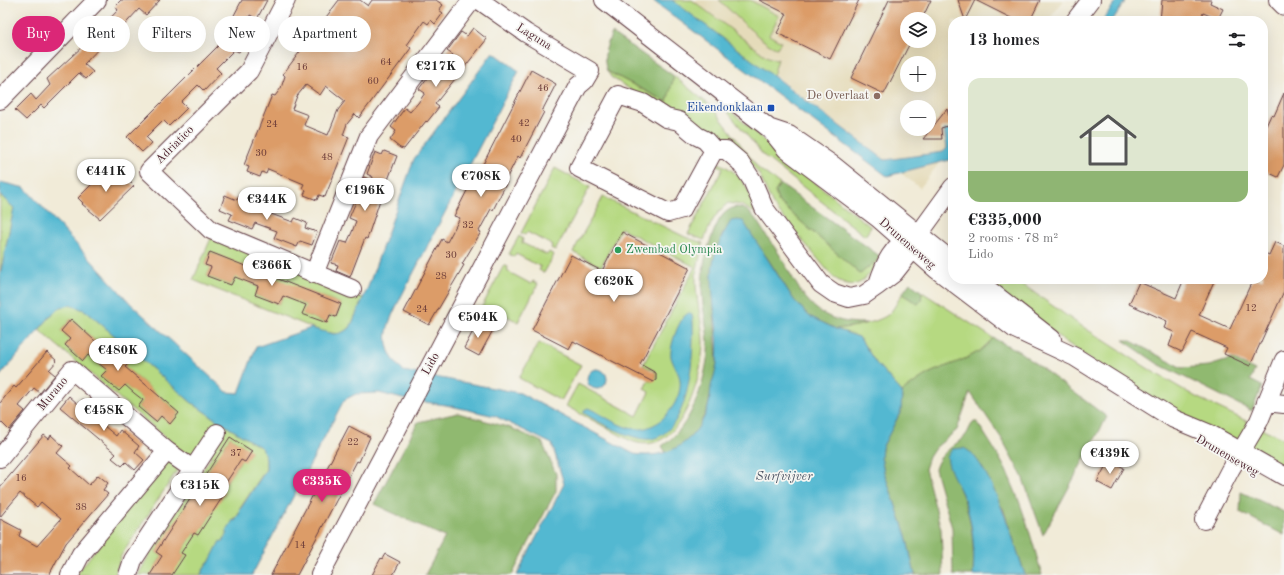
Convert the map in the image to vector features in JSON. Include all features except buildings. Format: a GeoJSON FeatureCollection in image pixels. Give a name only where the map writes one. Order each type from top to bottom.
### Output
{"type":"FeatureCollection","features":[{"type":"Feature","properties":{"kind":"street"},"geometry":{"type":"LineString","coordinates":[[0,100],[97,0]]}},
{"type":"Feature","properties":{"kind":"street","name":"Adriatico"},"geometry":{"type":"LineString","coordinates":[[286,0],[249,70],[150,170],[211,230],[352,289]]}},
{"type":"Feature","properties":{"kind":"street"},"geometry":{"type":"LineString","coordinates":[[314,274],[369,136],[472,0]]}},
{"type":"Feature","properties":{"kind":"street","name":"Laguna"},"geometry":{"type":"LineString","coordinates":[[480,0],[526,33],[590,71]]}},
{"type":"Feature","properties":{"kind":"street","name":"Drunenseweg"},"geometry":{"type":"LineString","coordinates":[[604,0],[770,129],[790,135],[834,166],[911,241],[936,269],[948,278]]}},
{"type":"Feature","properties":{"kind":"street"},"geometry":{"type":"LineString","coordinates":[[1079,16],[1090,0]]}},
{"type":"Feature","properties":{"kind":"street"},"geometry":{"type":"LineString","coordinates":[[1278,0],[1284,6]]}},
{"type":"Feature","properties":{"kind":"street","name":"Lido"},"geometry":{"type":"LineString","coordinates":[[320,575],[578,86],[584,81],[590,71]]}},
{"type":"Feature","properties":{"kind":"street"},"geometry":{"type":"LineString","coordinates":[[714,150],[682,209],[668,213],[579,168],[618,95],[643,103],[666,118],[679,121],[697,136],[705,140],[714,150],[726,150],[740,162],[752,180],[764,208],[821,284],[834,293],[850,298],[864,295],[877,286],[884,265],[911,241],[948,193]]}},
{"type":"Feature","properties":{"kind":"street","name":"Drunenseweg"},"geometry":{"type":"LineString","coordinates":[[911,241],[948,260]]}},
{"type":"Feature","properties":{"kind":"street","name":"Drunenseweg"},"geometry":{"type":"LineString","coordinates":[[956,284],[1015,329],[1075,358],[1174,419],[1186,432],[1284,476]]}},
{"type":"Feature","properties":{"kind":"street","name":"Drunenseweg"},"geometry":{"type":"LineString","coordinates":[[981,284],[1075,358]]}},
{"type":"Feature","properties":{"kind":"street"},"geometry":{"type":"LineString","coordinates":[[1204,520],[1238,456],[1259,421],[1284,360]]}},
{"type":"Feature","properties":{"kind":"street","name":"Murano"},"geometry":{"type":"LineString","coordinates":[[0,458],[72,370],[167,451],[194,470]]}},
{"type":"Feature","properties":{"kind":"street"},"geometry":{"type":"LineString","coordinates":[[1266,402],[1284,404]]}},
{"type":"Feature","properties":{"kind":"street"},"geometry":{"type":"LineString","coordinates":[[128,575],[133,560],[194,470],[217,433]]}},
{"type":"Feature","properties":{"kind":"street"},"geometry":{"type":"LineString","coordinates":[[70,575],[81,554],[167,451]]}},
{"type":"Feature","properties":{"kind":"street","name":"Drunenseweg"},"geometry":{"type":"LineString","coordinates":[[1238,456],[1284,487]]}},
{"type":"Feature","properties":{"kind":"shaded area","name":"De Overlaat"},"geometry":{"type":"Polygon","coordinates":[[[677,0],[1064,0],[1052,16],[948,16],[948,152],[920,188],[677,0]]]}},
{"type":"Feature","properties":{"kind":"green space"},"geometry":{"type":"Polygon","coordinates":[[[672,0],[692,0],[766,56],[776,60],[778,59],[773,76],[672,0]]]}},
{"type":"Feature","properties":{"kind":"green space"},"geometry":{"type":"Polygon","coordinates":[[[719,0],[750,0],[779,16],[769,35],[781,42],[777,48],[765,42],[719,0]]]}},
{"type":"Feature","properties":{"kind":"green space"},"geometry":{"type":"Polygon","coordinates":[[[612,33],[674,76],[667,102],[607,71],[605,52],[612,33]]]}},
{"type":"Feature","properties":{"kind":"green space"},"geometry":{"type":"Polygon","coordinates":[[[607,71],[666,102],[674,76],[713,108],[759,169],[780,184],[775,192],[778,201],[860,274],[881,257],[871,272],[862,282],[856,284],[842,282],[833,277],[773,205],[759,174],[732,142],[706,135],[665,112],[611,77],[607,71]]]}},
{"type":"Feature","properties":{"kind":"green space"},"geometry":{"type":"Polygon","coordinates":[[[717,99],[788,161],[871,227],[865,236],[764,156],[717,99]]]}},
{"type":"Feature","properties":{"kind":"green space"},"geometry":{"type":"Polygon","coordinates":[[[717,162],[739,177],[748,190],[759,215],[741,205],[728,203],[716,215],[704,240],[688,234],[723,168],[714,163],[717,162]]]}},
{"type":"Feature","properties":{"kind":"green space"},"geometry":{"type":"Polygon","coordinates":[[[555,168],[590,187],[555,251],[551,248],[552,245],[527,232],[525,235],[521,233],[555,168]]]}},
{"type":"Feature","properties":{"kind":"green space"},"geometry":{"type":"Polygon","coordinates":[[[780,184],[881,257],[860,274],[778,201],[775,192],[780,184]]]}},
{"type":"Feature","properties":{"kind":"green space"},"geometry":{"type":"Polygon","coordinates":[[[0,195],[14,208],[0,275],[0,195]]]}},
{"type":"Feature","properties":{"kind":"green space"},"geometry":{"type":"Polygon","coordinates":[[[603,197],[685,237],[703,243],[696,276],[703,341],[699,374],[693,394],[685,412],[675,428],[662,439],[647,444],[629,440],[566,406],[578,384],[637,416],[649,392],[644,389],[648,381],[653,381],[657,377],[655,371],[643,365],[695,267],[621,228],[601,267],[573,252],[603,197]]]}},
{"type":"Feature","properties":{"kind":"green space"},"geometry":{"type":"Polygon","coordinates":[[[736,207],[745,209],[754,217],[782,258],[798,288],[814,307],[824,314],[836,319],[866,323],[836,329],[809,316],[794,300],[766,256],[723,233],[715,254],[712,271],[717,363],[708,407],[697,431],[679,448],[666,453],[662,446],[681,428],[688,417],[699,392],[706,366],[708,341],[702,295],[705,258],[714,231],[722,216],[728,210],[736,207]]]}},
{"type":"Feature","properties":{"kind":"green space"},"geometry":{"type":"Polygon","coordinates":[[[519,236],[523,239],[522,243],[547,255],[549,252],[554,255],[544,273],[539,270],[541,267],[516,254],[514,257],[509,254],[519,236]]]}},
{"type":"Feature","properties":{"kind":"green space"},"geometry":{"type":"Polygon","coordinates":[[[211,238],[363,298],[350,328],[339,334],[323,332],[193,280],[211,238]],[[210,252],[205,265],[211,267],[207,276],[231,285],[235,277],[245,267],[210,252]],[[258,286],[255,295],[279,304],[283,296],[258,286]],[[305,290],[300,303],[306,305],[303,314],[326,323],[330,315],[336,317],[341,304],[305,290]]]}},
{"type":"Feature","properties":{"kind":"green space"},"geometry":{"type":"Polygon","coordinates":[[[504,265],[508,267],[507,271],[531,284],[533,281],[538,284],[518,322],[497,311],[488,327],[475,320],[504,265]]]}},
{"type":"Feature","properties":{"kind":"green space"},"geometry":{"type":"Polygon","coordinates":[[[910,283],[922,292],[921,301],[918,304],[902,294],[910,283]]]}},
{"type":"Feature","properties":{"kind":"green space"},"geometry":{"type":"Polygon","coordinates":[[[989,284],[1022,284],[1077,323],[1155,373],[1196,397],[1284,439],[1284,472],[1134,387],[1096,363],[989,284]]]}},
{"type":"Feature","properties":{"kind":"green space"},"geometry":{"type":"Polygon","coordinates":[[[922,292],[993,338],[987,345],[971,356],[928,374],[902,392],[876,363],[859,337],[836,329],[864,324],[885,316],[892,311],[902,294],[918,304],[921,301],[922,292]]]}},
{"type":"Feature","properties":{"kind":"green space"},"geometry":{"type":"Polygon","coordinates":[[[66,305],[75,306],[86,311],[192,403],[262,448],[266,458],[266,469],[239,510],[240,512],[226,532],[228,533],[222,542],[221,541],[209,563],[207,563],[201,574],[202,575],[138,575],[158,539],[212,456],[185,454],[39,330],[54,312],[66,305]],[[71,319],[61,331],[70,339],[65,346],[83,361],[88,355],[107,370],[101,376],[119,391],[125,385],[143,400],[138,407],[155,422],[161,416],[170,423],[179,413],[125,367],[116,353],[109,348],[106,351],[71,319]],[[230,437],[223,448],[229,452],[216,458],[183,510],[183,524],[176,520],[169,531],[169,545],[163,541],[156,552],[162,556],[155,567],[167,574],[178,565],[185,556],[181,553],[194,533],[198,535],[212,514],[208,511],[225,494],[221,490],[241,460],[252,452],[230,437]]]}},
{"type":"Feature","properties":{"kind":"green space"},"geometry":{"type":"Polygon","coordinates":[[[993,338],[1020,352],[1107,417],[1043,535],[1022,476],[1002,439],[970,392],[957,430],[935,448],[929,457],[925,469],[941,529],[943,575],[915,575],[906,535],[884,472],[881,457],[882,448],[901,411],[902,392],[928,374],[971,356],[987,345],[993,338]]]}},
{"type":"Feature","properties":{"kind":"green space"},"geometry":{"type":"Polygon","coordinates":[[[1123,340],[1129,340],[1182,368],[1209,366],[1232,359],[1255,370],[1250,380],[1262,386],[1252,411],[1158,364],[1123,340]]]}},
{"type":"Feature","properties":{"kind":"green space"},"geometry":{"type":"Polygon","coordinates":[[[539,343],[581,365],[561,401],[519,378],[539,343]]]}},
{"type":"Feature","properties":{"kind":"green space"},"geometry":{"type":"Polygon","coordinates":[[[458,413],[511,428],[542,442],[556,474],[556,491],[512,575],[425,575],[445,537],[374,504],[418,422],[458,413]]]}},
{"type":"Feature","properties":{"kind":"green space"},"geometry":{"type":"Polygon","coordinates":[[[974,422],[977,422],[991,443],[1016,492],[1032,539],[1042,575],[1025,575],[1003,508],[954,478],[960,489],[971,525],[973,575],[953,575],[952,528],[935,469],[940,458],[966,435],[974,422]]]}},
{"type":"Feature","properties":{"kind":"green space"},"geometry":{"type":"Polygon","coordinates":[[[167,456],[180,466],[121,556],[115,575],[76,575],[167,456]]]}},
{"type":"Feature","properties":{"kind":"green space"},"geometry":{"type":"Polygon","coordinates":[[[1241,492],[1284,512],[1284,535],[1240,512],[1241,492]]]}},
{"type":"Feature","properties":{"kind":"water"},"geometry":{"type":"Polygon","coordinates":[[[652,0],[672,0],[885,160],[943,152],[947,148],[944,130],[948,129],[948,160],[887,176],[652,0]]]}},
{"type":"Feature","properties":{"kind":"water"},"geometry":{"type":"Polygon","coordinates":[[[1117,0],[1126,0],[1115,16],[1106,16],[1117,0]]]}},
{"type":"Feature","properties":{"kind":"water","name":"Surfvijver"},"geometry":{"type":"Polygon","coordinates":[[[493,52],[519,71],[393,312],[389,322],[387,341],[389,351],[394,361],[403,371],[520,393],[634,454],[659,454],[670,451],[680,446],[697,430],[708,407],[711,386],[717,366],[718,352],[712,283],[714,258],[718,245],[731,221],[743,221],[794,300],[809,316],[836,329],[859,337],[876,363],[902,392],[901,411],[882,448],[881,457],[884,472],[906,535],[915,575],[517,575],[564,484],[552,444],[495,416],[446,405],[403,399],[379,393],[356,394],[344,400],[252,575],[202,575],[201,574],[208,562],[209,563],[220,541],[222,542],[228,533],[226,532],[233,520],[235,521],[240,512],[239,511],[266,470],[266,458],[262,448],[192,403],[86,311],[74,306],[67,306],[54,312],[0,376],[0,275],[14,208],[0,195],[0,182],[25,188],[131,304],[227,392],[239,393],[256,347],[311,328],[334,334],[341,333],[350,328],[368,287],[414,159],[493,52]]]}},
{"type":"Feature","properties":{"kind":"water"},"geometry":{"type":"Polygon","coordinates":[[[689,313],[692,315],[693,321],[691,370],[682,407],[675,422],[664,433],[651,439],[636,437],[607,426],[584,413],[584,410],[588,408],[623,426],[636,429],[642,429],[659,422],[675,403],[679,392],[680,380],[671,357],[671,352],[673,339],[679,325],[682,319],[689,313]]]}},
{"type":"Feature","properties":{"kind":"water"},"geometry":{"type":"Polygon","coordinates":[[[597,369],[604,372],[607,379],[604,386],[597,389],[590,386],[587,379],[590,372],[597,369]]]}},
{"type":"Feature","properties":{"kind":"water"},"geometry":{"type":"Polygon","coordinates":[[[963,448],[973,454],[982,467],[991,485],[1008,526],[1025,575],[973,575],[974,556],[969,517],[962,494],[949,467],[947,456],[953,449],[963,448]]]}},
{"type":"Feature","properties":{"kind":"place","name":"De Overlaat"},"geometry":{"type":"Point","coordinates":[877,96]}},
{"type":"Feature","properties":{"kind":"place","name":"Eikendonklaan"},"geometry":{"type":"Point","coordinates":[771,108]}},
{"type":"Feature","properties":{"kind":"place","name":"Zwembad Olympia"},"geometry":{"type":"Point","coordinates":[618,250]}}]}
